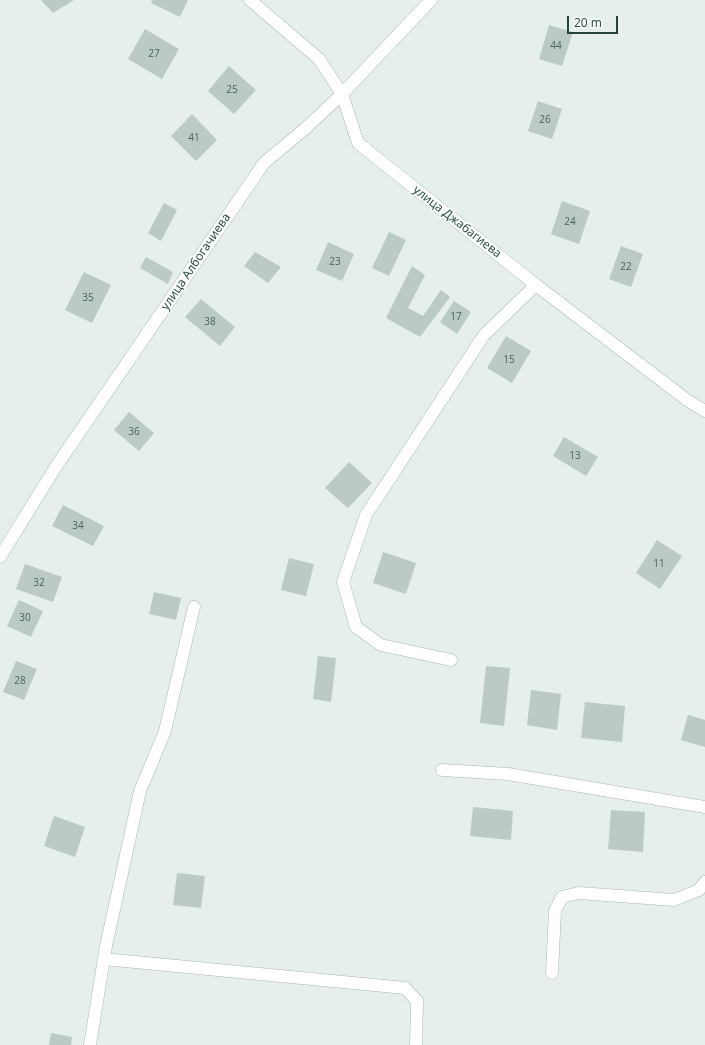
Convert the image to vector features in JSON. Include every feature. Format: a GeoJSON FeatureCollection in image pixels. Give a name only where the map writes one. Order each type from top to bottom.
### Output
{"type":"FeatureCollection","features":[{"type":"Feature","properties":{"kind":"street","name":"улица Джабагиева"},"geometry":{"type":"LineString","coordinates":[[250,0],[319,59],[342,94],[358,143],[536,285],[686,400],[705,411]]}},
{"type":"Feature","properties":{"kind":"street","name":"улица Албогачиева"},"geometry":{"type":"LineString","coordinates":[[0,557],[57,465],[264,163],[307,127],[342,94],[431,0]]}},
{"type":"Feature","properties":{"kind":"street"},"geometry":{"type":"LineString","coordinates":[[451,660],[381,645],[356,626],[343,582],[366,515],[484,335],[536,285]]}},
{"type":"Feature","properties":{"kind":"street"},"geometry":{"type":"LineString","coordinates":[[90,1045],[104,959],[140,791],[165,731],[194,607]]}},
{"type":"Feature","properties":{"kind":"street"},"geometry":{"type":"LineString","coordinates":[[442,770],[508,774],[705,807]]}},
{"type":"Feature","properties":{"kind":"street"},"geometry":{"type":"LineString","coordinates":[[552,974],[555,911],[562,897],[579,893],[674,900],[699,890],[705,882]]}},
{"type":"Feature","properties":{"kind":"street"},"geometry":{"type":"LineString","coordinates":[[104,959],[405,988],[417,1001],[416,1045]]}},
{"type":"Feature","properties":{"kind":"building"},"geometry":{"type":"Polygon","coordinates":[[[41,0],[74,0],[53,13],[41,0]]]}},
{"type":"Feature","properties":{"kind":"building"},"geometry":{"type":"Polygon","coordinates":[[[152,0],[188,0],[180,17],[151,3],[152,0]]]}},
{"type":"Feature","properties":{"kind":"building"},"geometry":{"type":"Polygon","coordinates":[[[549,25],[573,32],[562,66],[539,59],[549,25]]]}},
{"type":"Feature","properties":{"kind":"building"},"geometry":{"type":"Polygon","coordinates":[[[145,29],[179,49],[162,79],[128,59],[145,29]]]}},
{"type":"Feature","properties":{"kind":"building"},"geometry":{"type":"Polygon","coordinates":[[[229,66],[256,90],[234,114],[208,91],[229,66]]]}},
{"type":"Feature","properties":{"kind":"building"},"geometry":{"type":"Polygon","coordinates":[[[538,101],[562,109],[552,139],[528,131],[538,101]]]}},
{"type":"Feature","properties":{"kind":"building"},"geometry":{"type":"Polygon","coordinates":[[[192,114],[217,140],[196,161],[171,136],[192,114]]]}},
{"type":"Feature","properties":{"kind":"building"},"geometry":{"type":"Polygon","coordinates":[[[562,201],[590,211],[579,244],[551,234],[562,201]]]}},
{"type":"Feature","properties":{"kind":"building"},"geometry":{"type":"Polygon","coordinates":[[[164,203],[177,210],[161,241],[148,233],[164,203]]]}},
{"type":"Feature","properties":{"kind":"building"},"geometry":{"type":"Polygon","coordinates":[[[389,232],[406,240],[389,276],[372,268],[389,232]]]}},
{"type":"Feature","properties":{"kind":"building"},"geometry":{"type":"Polygon","coordinates":[[[328,242],[354,254],[342,281],[316,270],[328,242]]]}},
{"type":"Feature","properties":{"kind":"building"},"geometry":{"type":"Polygon","coordinates":[[[621,246],[643,254],[631,287],[609,279],[621,246]]]}},
{"type":"Feature","properties":{"kind":"building"},"geometry":{"type":"Polygon","coordinates":[[[255,252],[281,267],[268,283],[244,266],[255,252]]]}},
{"type":"Feature","properties":{"kind":"building"},"geometry":{"type":"Polygon","coordinates":[[[146,257],[173,272],[168,284],[140,268],[146,257]]]}},
{"type":"Feature","properties":{"kind":"building"},"geometry":{"type":"Polygon","coordinates":[[[412,266],[425,275],[408,308],[423,316],[441,290],[450,297],[420,337],[386,318],[412,266]]]}},
{"type":"Feature","properties":{"kind":"building"},"geometry":{"type":"Polygon","coordinates":[[[84,272],[111,285],[92,323],[65,310],[84,272]]]}},
{"type":"Feature","properties":{"kind":"building"},"geometry":{"type":"Polygon","coordinates":[[[201,299],[235,327],[220,346],[185,317],[201,299]]]}},
{"type":"Feature","properties":{"kind":"building"},"geometry":{"type":"Polygon","coordinates":[[[454,301],[471,312],[457,334],[440,322],[454,301]]]}},
{"type":"Feature","properties":{"kind":"building"},"geometry":{"type":"Polygon","coordinates":[[[506,336],[531,351],[512,383],[487,368],[506,336]]]}},
{"type":"Feature","properties":{"kind":"building"},"geometry":{"type":"Polygon","coordinates":[[[129,412],[154,433],[139,451],[114,430],[129,412]]]}},
{"type":"Feature","properties":{"kind":"building"},"geometry":{"type":"Polygon","coordinates":[[[564,437],[598,457],[586,476],[553,456],[564,437]]]}},
{"type":"Feature","properties":{"kind":"building"},"geometry":{"type":"Polygon","coordinates":[[[349,462],[372,483],[348,508],[325,488],[349,462]]]}},
{"type":"Feature","properties":{"kind":"building"},"geometry":{"type":"Polygon","coordinates":[[[63,505],[104,526],[93,546],[52,526],[63,505]]]}},
{"type":"Feature","properties":{"kind":"building"},"geometry":{"type":"Polygon","coordinates":[[[657,540],[682,556],[660,589],[636,573],[657,540]]]}},
{"type":"Feature","properties":{"kind":"building"},"geometry":{"type":"Polygon","coordinates":[[[383,552],[416,563],[406,594],[373,583],[383,552]]]}},
{"type":"Feature","properties":{"kind":"building"},"geometry":{"type":"Polygon","coordinates":[[[289,558],[314,564],[306,596],[281,590],[289,558]]]}},
{"type":"Feature","properties":{"kind":"building"},"geometry":{"type":"Polygon","coordinates":[[[25,564],[62,577],[53,602],[16,589],[25,564]]]}},
{"type":"Feature","properties":{"kind":"building"},"geometry":{"type":"Polygon","coordinates":[[[154,592],[181,598],[176,620],[149,614],[154,592]]]}},
{"type":"Feature","properties":{"kind":"building"},"geometry":{"type":"Polygon","coordinates":[[[19,600],[43,611],[31,637],[7,626],[19,600]]]}},
{"type":"Feature","properties":{"kind":"building"},"geometry":{"type":"Polygon","coordinates":[[[318,656],[336,658],[331,702],[313,699],[318,656]]]}},
{"type":"Feature","properties":{"kind":"building"},"geometry":{"type":"Polygon","coordinates":[[[16,661],[37,669],[24,700],[3,692],[16,661]]]}},
{"type":"Feature","properties":{"kind":"building"},"geometry":{"type":"Polygon","coordinates":[[[486,666],[510,668],[504,726],[480,723],[486,666]]]}},
{"type":"Feature","properties":{"kind":"building"},"geometry":{"type":"Polygon","coordinates":[[[531,690],[561,694],[557,730],[527,725],[531,690]]]}},
{"type":"Feature","properties":{"kind":"building"},"geometry":{"type":"Polygon","coordinates":[[[585,702],[625,706],[622,742],[581,738],[585,702]]]}},
{"type":"Feature","properties":{"kind":"building"},"geometry":{"type":"Polygon","coordinates":[[[688,715],[705,720],[705,747],[681,740],[688,715]]]}},
{"type":"Feature","properties":{"kind":"building"},"geometry":{"type":"Polygon","coordinates":[[[473,807],[513,811],[511,840],[470,836],[473,807]]]}},
{"type":"Feature","properties":{"kind":"building"},"geometry":{"type":"Polygon","coordinates":[[[611,810],[645,812],[643,852],[608,849],[611,810]]]}},
{"type":"Feature","properties":{"kind":"building"},"geometry":{"type":"Polygon","coordinates":[[[54,816],[85,827],[75,857],[44,846],[54,816]]]}},
{"type":"Feature","properties":{"kind":"building"},"geometry":{"type":"Polygon","coordinates":[[[177,873],[205,876],[201,908],[173,905],[177,873]]]}},
{"type":"Feature","properties":{"kind":"building"},"geometry":{"type":"Polygon","coordinates":[[[51,1033],[72,1037],[71,1045],[49,1045],[51,1033]]]}}]}
